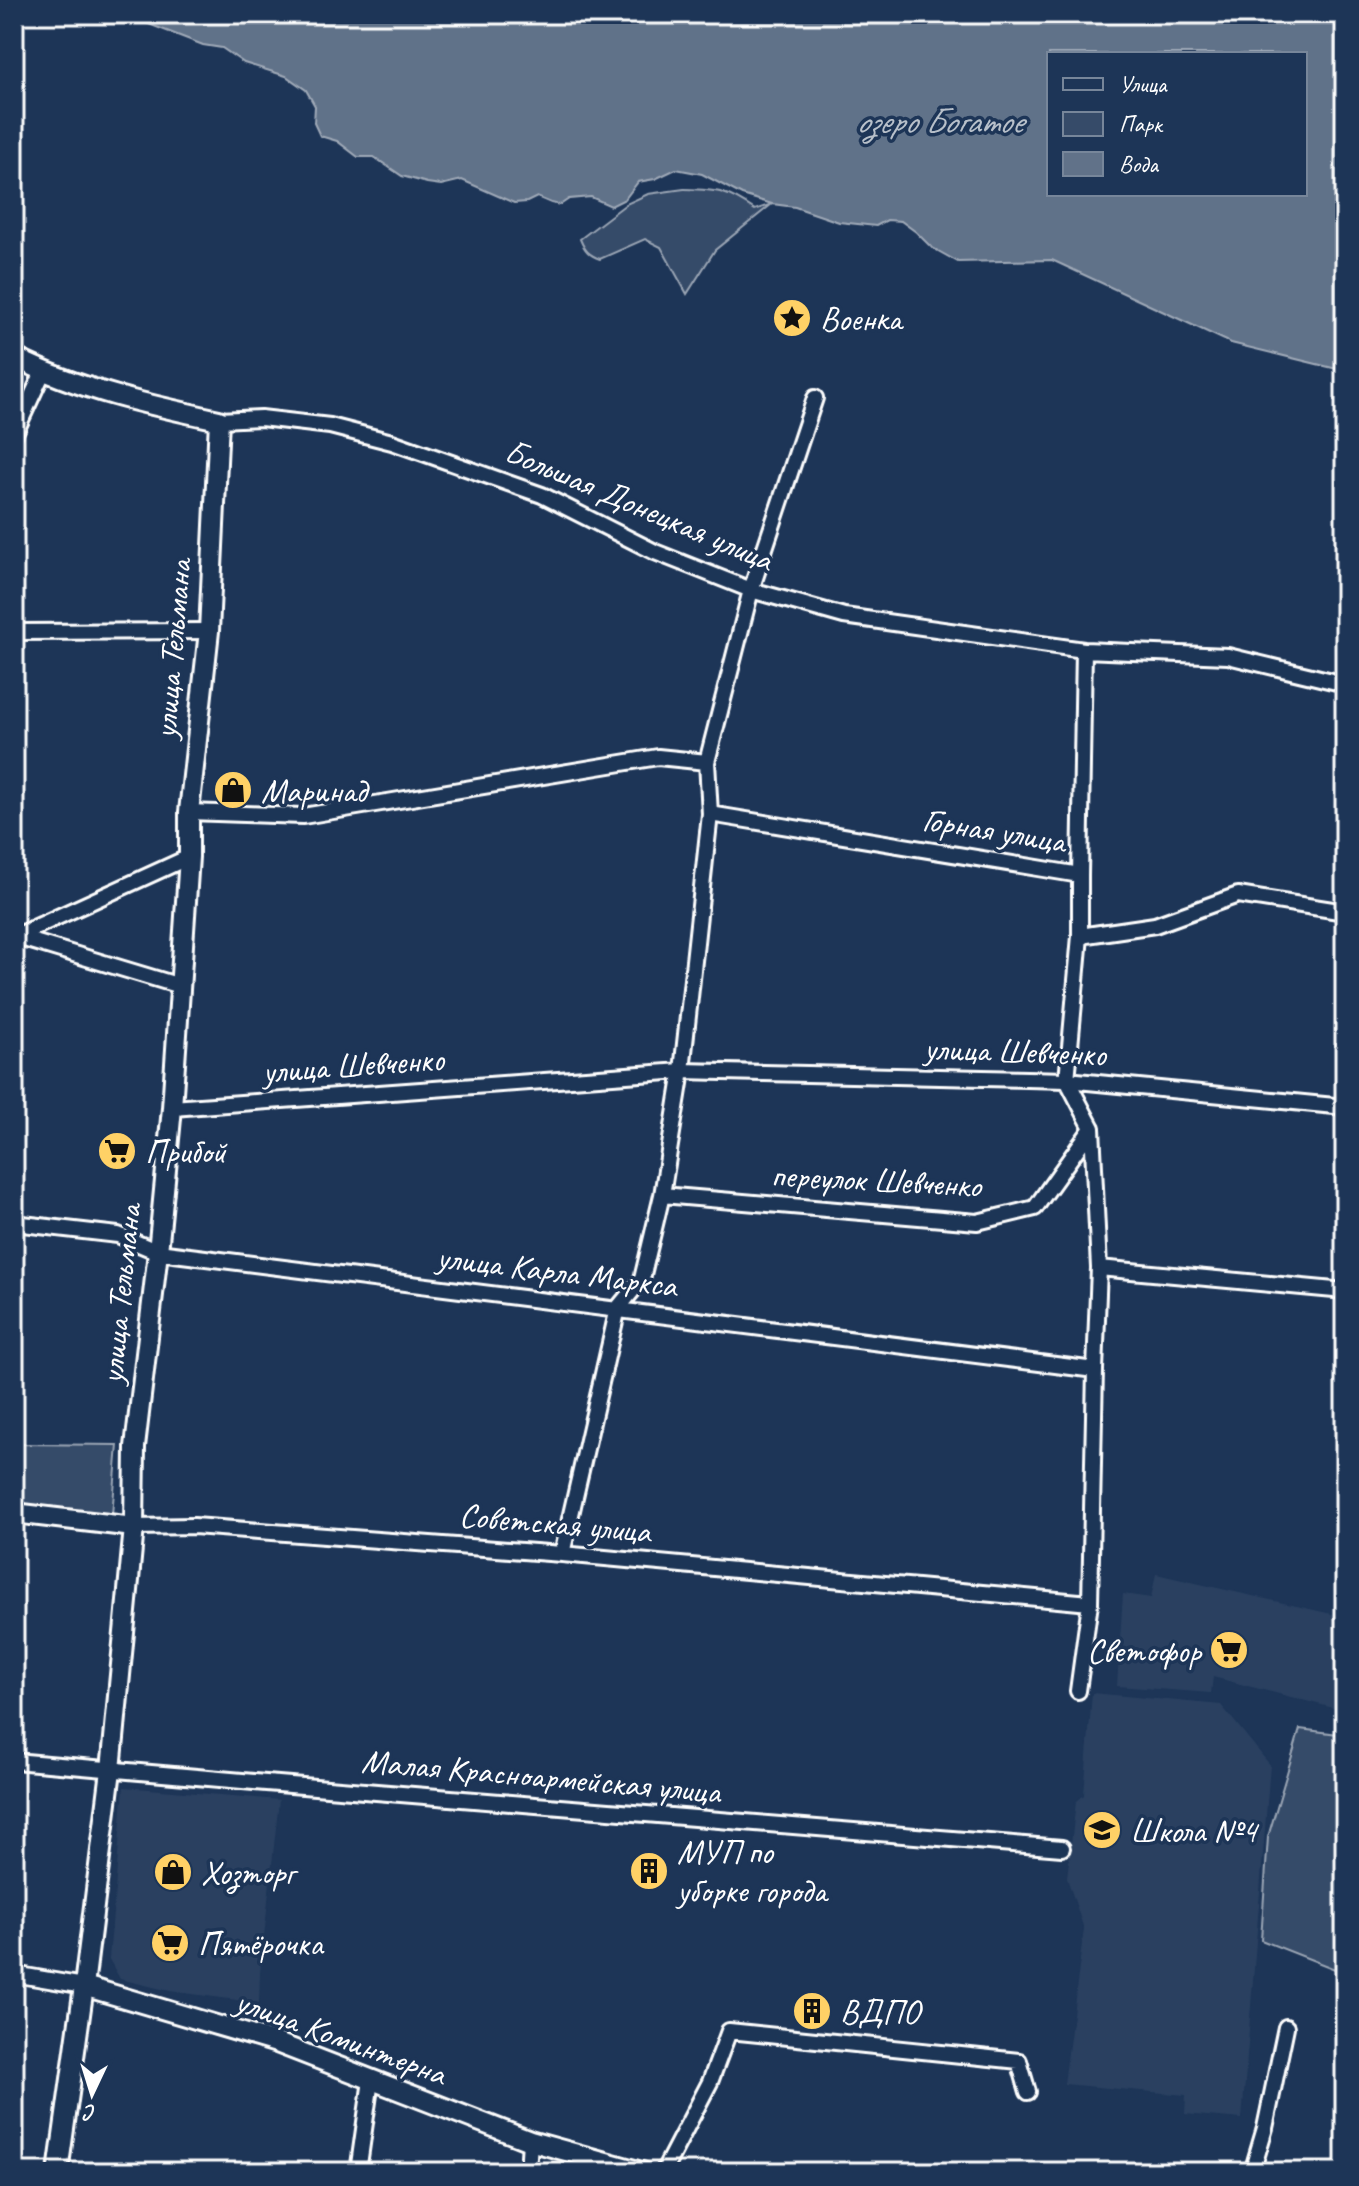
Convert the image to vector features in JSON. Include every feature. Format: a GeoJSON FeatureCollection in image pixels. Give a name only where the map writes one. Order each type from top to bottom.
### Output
{"type":"FeatureCollection","features":[{"type":"Feature","properties":{"kind":"street","name":"Большая Донецкая улица"},"geometry":{"type":"LineString","coordinates":[[14,357],[43,372],[127,400],[219,420],[261,418],[330,426],[392,442],[542,495],[655,552],[751,590],[844,616],[1084,650],[1228,656],[1345,684]]}},
{"type":"Feature","properties":{"kind":"street"},"geometry":{"type":"LineString","coordinates":[[14,435],[43,372]]}},
{"type":"Feature","properties":{"kind":"street"},"geometry":{"type":"LineString","coordinates":[[562,1554],[618,1308],[642,1279],[662,1195],[682,1071],[710,814],[707,762],[751,590],[815,398]]}},
{"type":"Feature","properties":{"kind":"street","name":"улица Тельмана"},"geometry":{"type":"LineString","coordinates":[[58,2172],[111,1770],[134,1527],[135,1447],[172,1108],[189,857],[189,812],[209,631],[219,420]]}},
{"type":"Feature","properties":{"kind":"street"},"geometry":{"type":"LineString","coordinates":[[14,632],[209,631]]}},
{"type":"Feature","properties":{"kind":"street"},"geometry":{"type":"LineString","coordinates":[[1080,875],[1084,650]]}},
{"type":"Feature","properties":{"kind":"street"},"geometry":{"type":"LineString","coordinates":[[189,812],[303,816],[658,757],[707,762]]}},
{"type":"Feature","properties":{"kind":"street","name":"Горная улица"},"geometry":{"type":"LineString","coordinates":[[710,814],[1080,875],[1080,936],[1067,1080]]}},
{"type":"Feature","properties":{"kind":"street"},"geometry":{"type":"LineString","coordinates":[[15,936],[189,857]]}},
{"type":"Feature","properties":{"kind":"street"},"geometry":{"type":"LineString","coordinates":[[1080,936],[1155,925],[1238,895],[1345,912]]}},
{"type":"Feature","properties":{"kind":"street"},"geometry":{"type":"LineString","coordinates":[[15,936],[180,986]]}},
{"type":"Feature","properties":{"kind":"street","name":"улица Шевченко"},"geometry":{"type":"LineString","coordinates":[[172,1108],[682,1071],[1067,1080],[1345,1107]]}},
{"type":"Feature","properties":{"kind":"street"},"geometry":{"type":"LineString","coordinates":[[1067,1080],[1092,1128],[1099,1268],[1090,1603],[1078,1691]]}},
{"type":"Feature","properties":{"kind":"street","name":"переулок Шевченко"},"geometry":{"type":"LineString","coordinates":[[662,1195],[977,1222],[1035,1208],[1092,1128]]}},
{"type":"Feature","properties":{"kind":"street","name":"улица Карла Маркса"},"geometry":{"type":"LineString","coordinates":[[14,1223],[118,1235],[158,1252],[1095,1370]]}},
{"type":"Feature","properties":{"kind":"street"},"geometry":{"type":"LineString","coordinates":[[1099,1268],[1345,1291]]}},
{"type":"Feature","properties":{"kind":"street","name":"Советская улица"},"geometry":{"type":"LineString","coordinates":[[14,1513],[134,1527],[194,1526],[562,1554],[1090,1603]]}},
{"type":"Feature","properties":{"kind":"street","name":"Малая Красноармейская улица"},"geometry":{"type":"LineString","coordinates":[[14,1761],[1062,1848]]}},
{"type":"Feature","properties":{"kind":"street","name":"улица Коминтерна"},"geometry":{"type":"LineString","coordinates":[[14,1974],[84,1986],[277,2043],[530,2141],[642,2172]]}},
{"type":"Feature","properties":{"kind":"street"},"geometry":{"type":"LineString","coordinates":[[1252,2172],[1265,2128],[1286,2027]]}},
{"type":"Feature","properties":{"kind":"street"},"geometry":{"type":"LineString","coordinates":[[663,2172],[710,2082],[729,2031],[1019,2061],[1028,2092]]}},
{"type":"Feature","properties":{"kind":"street"},"geometry":{"type":"LineString","coordinates":[[358,2172],[371,2080]]}},
{"type":"Feature","properties":{"kind":"street"},"geometry":{"type":"LineString","coordinates":[[528,2172],[530,2141]]}},
{"type":"Feature","properties":{"kind":"shaded area"},"geometry":{"type":"Polygon","coordinates":[[[1156,1574],[1345,1617],[1345,1711],[1213,1677],[1211,1693],[1117,1686],[1123,1594],[1151,1598],[1156,1574]]]}},
{"type":"Feature","properties":{"kind":"shaded area"},"geometry":{"type":"Polygon","coordinates":[[[1092,1693],[1221,1705],[1270,1765],[1242,2119],[1185,2114],[1186,2095],[1064,2084],[1084,1929],[1067,1878],[1076,1802],[1084,1795],[1092,1693]]]}},
{"type":"Feature","properties":{"kind":"shaded area"},"geometry":{"type":"Polygon","coordinates":[[[124,1787],[279,1800],[259,2003],[170,1991],[120,1979],[109,1959],[124,1787]]]}},
{"type":"Feature","properties":{"kind":"green space"},"geometry":{"type":"Polygon","coordinates":[[[684,189],[721,192],[755,210],[772,204],[715,250],[687,294],[661,247],[645,239],[600,259],[584,247],[580,239],[626,204],[648,194],[684,189]]]}},
{"type":"Feature","properties":{"kind":"green space"},"geometry":{"type":"Polygon","coordinates":[[[14,1444],[118,1445],[112,1515],[14,1506],[14,1444]]]}},
{"type":"Feature","properties":{"kind":"green space"},"geometry":{"type":"Polygon","coordinates":[[[1300,1729],[1345,1735],[1345,1973],[1261,1940],[1268,1837],[1300,1729]]]}},
{"type":"Feature","properties":{"kind":"water","name":"озеро Богатое"},"geometry":{"type":"Polygon","coordinates":[[[123,14],[1345,14],[1345,371],[1231,343],[1052,260],[958,262],[931,247],[901,221],[887,220],[876,226],[839,222],[795,207],[742,195],[702,174],[676,169],[655,179],[638,182],[625,199],[611,206],[591,197],[569,199],[560,205],[537,197],[514,203],[462,180],[441,185],[402,176],[374,157],[358,157],[337,141],[320,136],[314,123],[315,106],[306,90],[286,76],[244,63],[222,48],[203,45],[123,14]]]}},
{"type":"Feature","properties":{"kind":"place","name":"Военка"},"geometry":{"type":"Point","coordinates":[792,318]}},
{"type":"Feature","properties":{"kind":"place","name":"Маринад"},"geometry":{"type":"Point","coordinates":[233,790]}},
{"type":"Feature","properties":{"kind":"place","name":"Прибой"},"geometry":{"type":"Point","coordinates":[117,1151]}},
{"type":"Feature","properties":{"kind":"place","name":"Светофор"},"geometry":{"type":"Point","coordinates":[1229,1650]}},
{"type":"Feature","properties":{"kind":"place","name":"Школа №4"},"geometry":{"type":"Point","coordinates":[1102,1830]}},
{"type":"Feature","properties":{"kind":"place","name":"МУП по уборке города"},"geometry":{"type":"Point","coordinates":[649,1871]}},
{"type":"Feature","properties":{"kind":"place","name":"Хозторг"},"geometry":{"type":"Point","coordinates":[173,1872]}},
{"type":"Feature","properties":{"kind":"place","name":"Пятёрочка"},"geometry":{"type":"Point","coordinates":[170,1943]}},
{"type":"Feature","properties":{"kind":"place","name":"ВДПО"},"geometry":{"type":"Point","coordinates":[812,2011]}}]}
